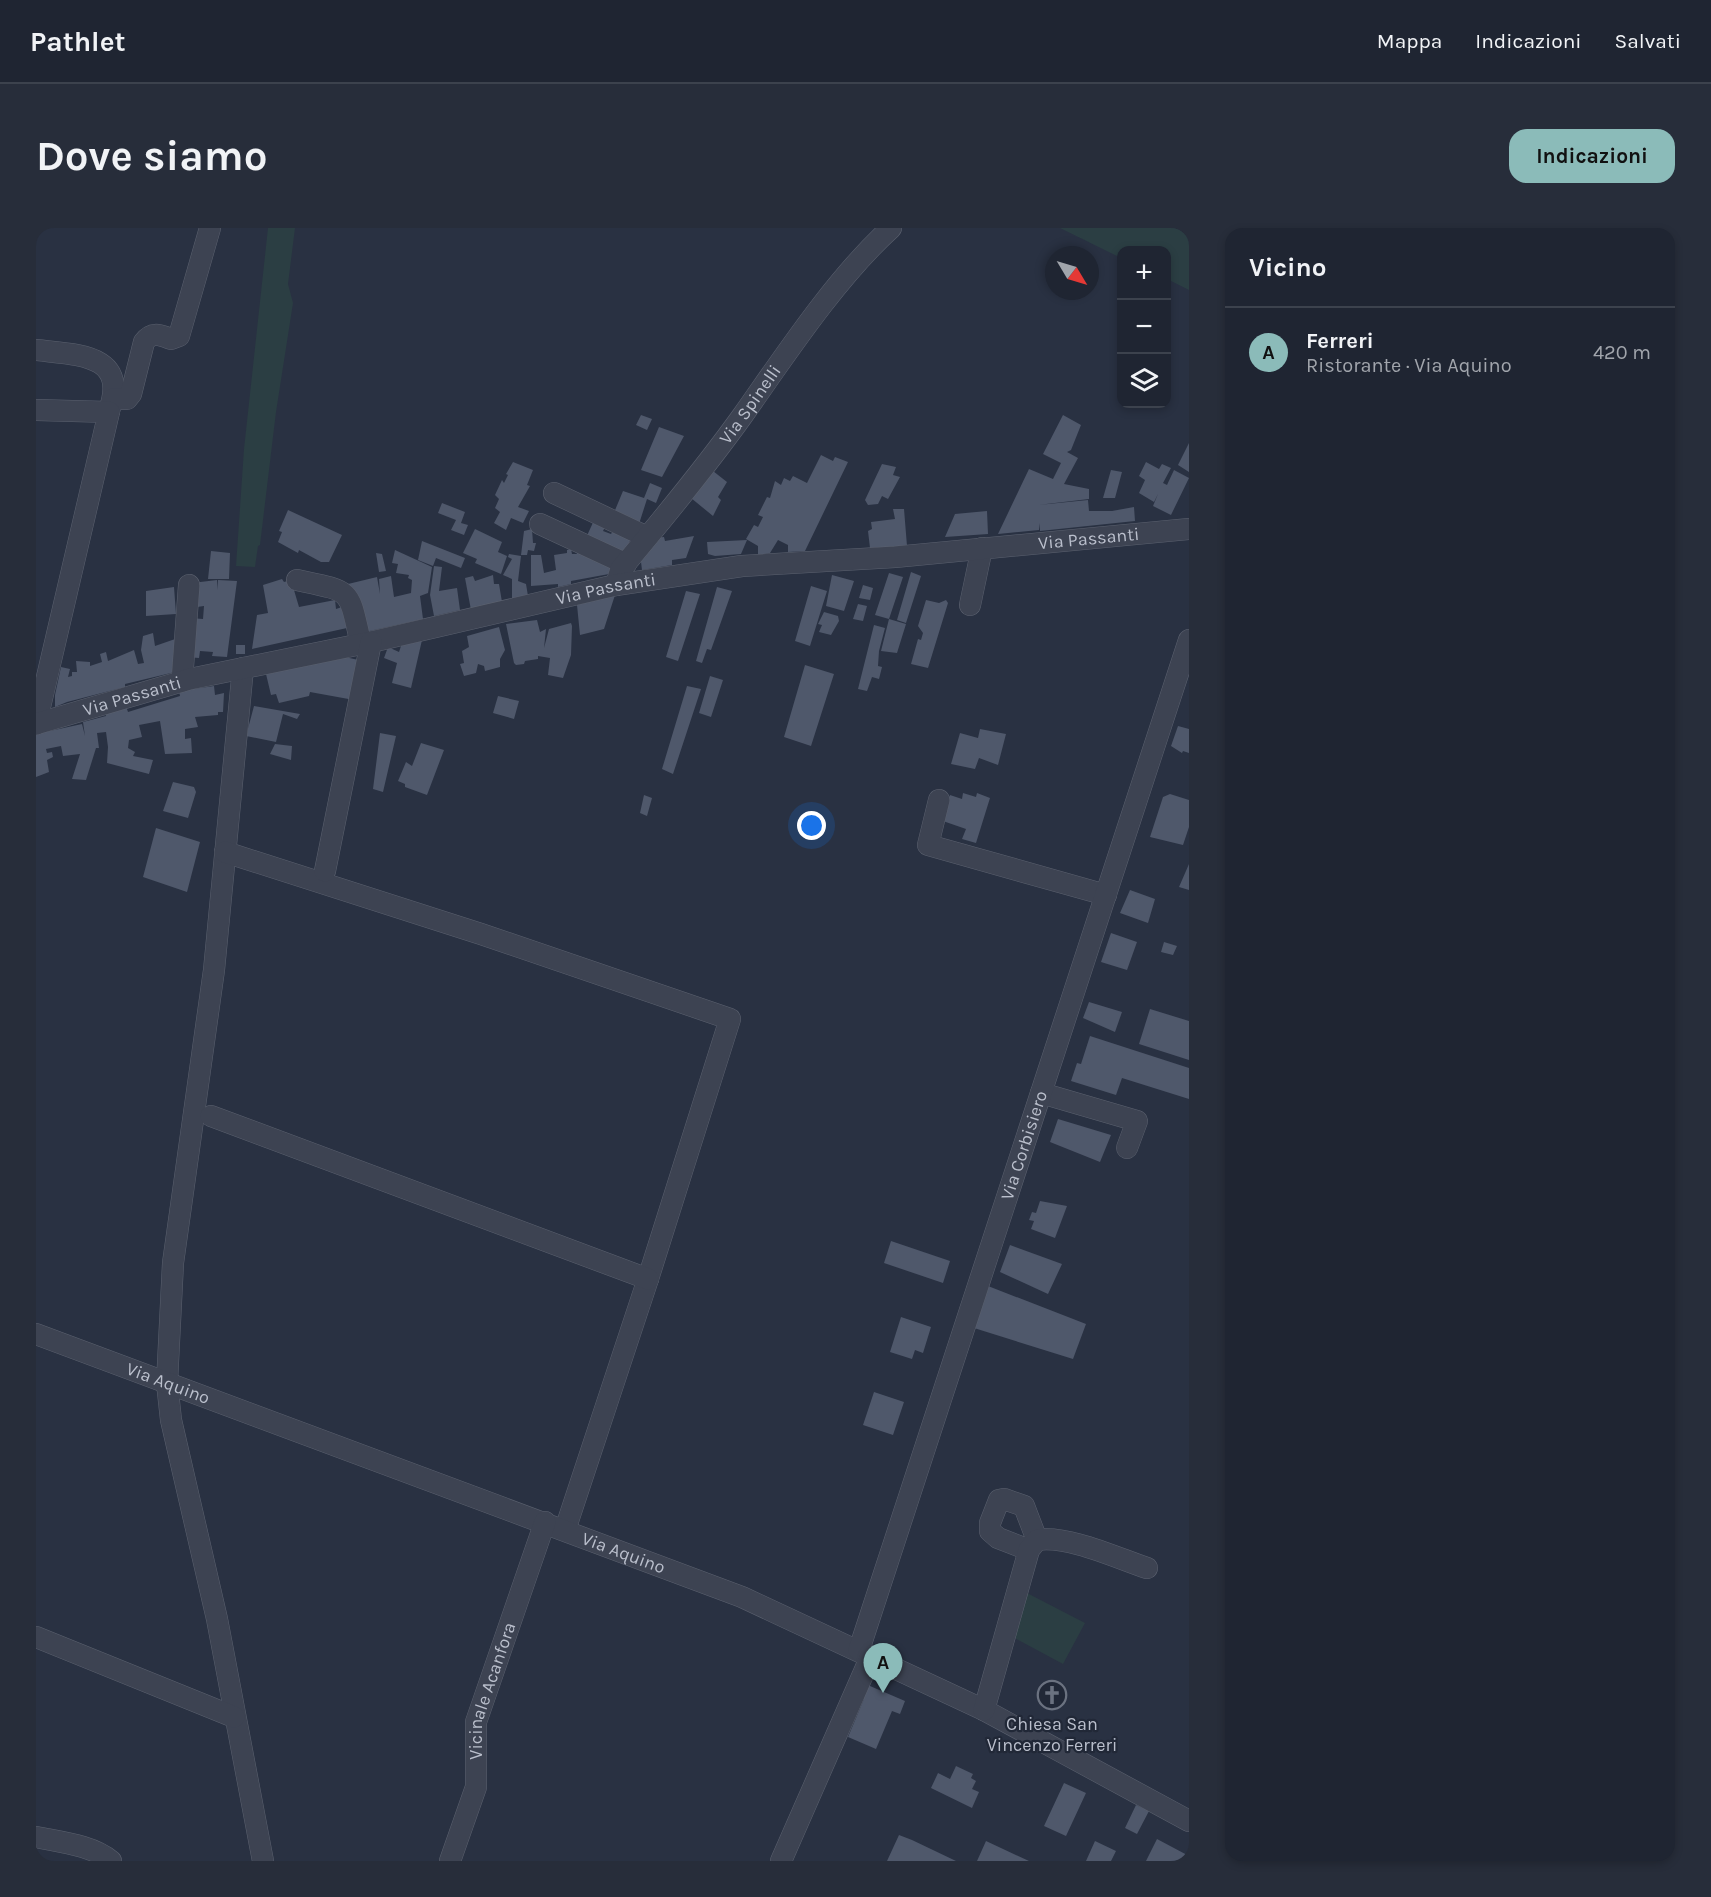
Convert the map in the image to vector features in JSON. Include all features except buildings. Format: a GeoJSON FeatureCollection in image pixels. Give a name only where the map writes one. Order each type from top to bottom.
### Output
{"type":"FeatureCollection","features":[{"type":"Feature","properties":{"kind":"street"},"geometry":{"type":"LineString","coordinates":[[36,410],[111,405],[127,399],[131,394],[144,342],[148,336],[156,334],[171,339],[179,336],[210,228]]}},
{"type":"Feature","properties":{"kind":"street","name":"Via Spinelli"},"geometry":{"type":"LineString","coordinates":[[616,585],[617,577],[626,564],[704,467],[797,339],[874,243],[891,228]]}},
{"type":"Feature","properties":{"kind":"street"},"geometry":{"type":"LineString","coordinates":[[36,350],[94,358],[112,375],[111,405],[36,724]]}},
{"type":"Feature","properties":{"kind":"street"},"geometry":{"type":"LineString","coordinates":[[554,492],[647,537]]}},
{"type":"Feature","properties":{"kind":"street"},"geometry":{"type":"LineString","coordinates":[[540,524],[626,564]]}},
{"type":"Feature","properties":{"kind":"street","name":"Via Passanti"},"geometry":{"type":"LineString","coordinates":[[36,724],[182,681],[366,643],[616,585],[742,566],[895,557],[1189,529]]}},
{"type":"Feature","properties":{"kind":"street"},"geometry":{"type":"LineString","coordinates":[[970,605],[982,548]]}},
{"type":"Feature","properties":{"kind":"street"},"geometry":{"type":"LineString","coordinates":[[297,580],[340,589],[351,600],[366,643],[324,871]]}},
{"type":"Feature","properties":{"kind":"street"},"geometry":{"type":"LineString","coordinates":[[182,681],[189,585]]}},
{"type":"Feature","properties":{"kind":"street","name":"Via Corbisiero"},"geometry":{"type":"LineString","coordinates":[[781,1861],[865,1653],[1041,1093],[1189,643]]}},
{"type":"Feature","properties":{"kind":"street"},"geometry":{"type":"LineString","coordinates":[[243,668],[214,970],[172,1263],[167,1383],[171,1420],[217,1619],[263,1861]]}},
{"type":"Feature","properties":{"kind":"street"},"geometry":{"type":"LineString","coordinates":[[939,800],[928,845],[1106,895]]}},
{"type":"Feature","properties":{"kind":"street"},"geometry":{"type":"LineString","coordinates":[[225,852],[481,934],[729,1019],[648,1279],[566,1530]]}},
{"type":"Feature","properties":{"kind":"street"},"geometry":{"type":"LineString","coordinates":[[1041,1093],[1137,1121],[1127,1148]]}},
{"type":"Feature","properties":{"kind":"street"},"geometry":{"type":"LineString","coordinates":[[211,1116],[648,1279]]}},
{"type":"Feature","properties":{"kind":"street","name":"Via Aquino"},"geometry":{"type":"LineString","coordinates":[[36,1334],[742,1597],[984,1710],[1189,1821]]}},
{"type":"Feature","properties":{"kind":"street","name":"Vicinale Acanfora"},"geometry":{"type":"LineString","coordinates":[[450,1861],[476,1787],[476,1722],[545,1522]]}},
{"type":"Feature","properties":{"kind":"street"},"geometry":{"type":"LineString","coordinates":[[984,1710],[1033,1545],[1046,1539],[1074,1544],[1147,1568]]}},
{"type":"Feature","properties":{"kind":"street"},"geometry":{"type":"LineString","coordinates":[[36,1637],[234,1717]]}},
{"type":"Feature","properties":{"kind":"street"},"geometry":{"type":"LineString","coordinates":[[36,1837],[75,1845],[105,1856],[111,1861]]}},
{"type":"Feature","properties":{"kind":"green space"},"geometry":{"type":"Polygon","coordinates":[[[268,228],[295,228],[288,284],[293,303],[276,412],[260,545],[255,567],[236,566],[244,449],[268,228]]]}},
{"type":"Feature","properties":{"kind":"green space"},"geometry":{"type":"Polygon","coordinates":[[[1060,228],[1175,228],[1189,234],[1189,290],[1171,281],[1171,246],[1117,246],[1117,256],[1060,228]]]}},
{"type":"Feature","properties":{"kind":"green space"},"geometry":{"type":"Polygon","coordinates":[[[1027,1593],[1085,1623],[1063,1664],[1009,1635],[1027,1593]]]}},
{"type":"Feature","properties":{"kind":"place","name":"Ferreri"},"geometry":{"type":"Point","coordinates":[883,1693]}},
{"type":"Feature","properties":{"kind":"place","name":"Chiesa San Vincenzo Ferreri"},"geometry":{"type":"Point","coordinates":[1052,1695]}}]}
